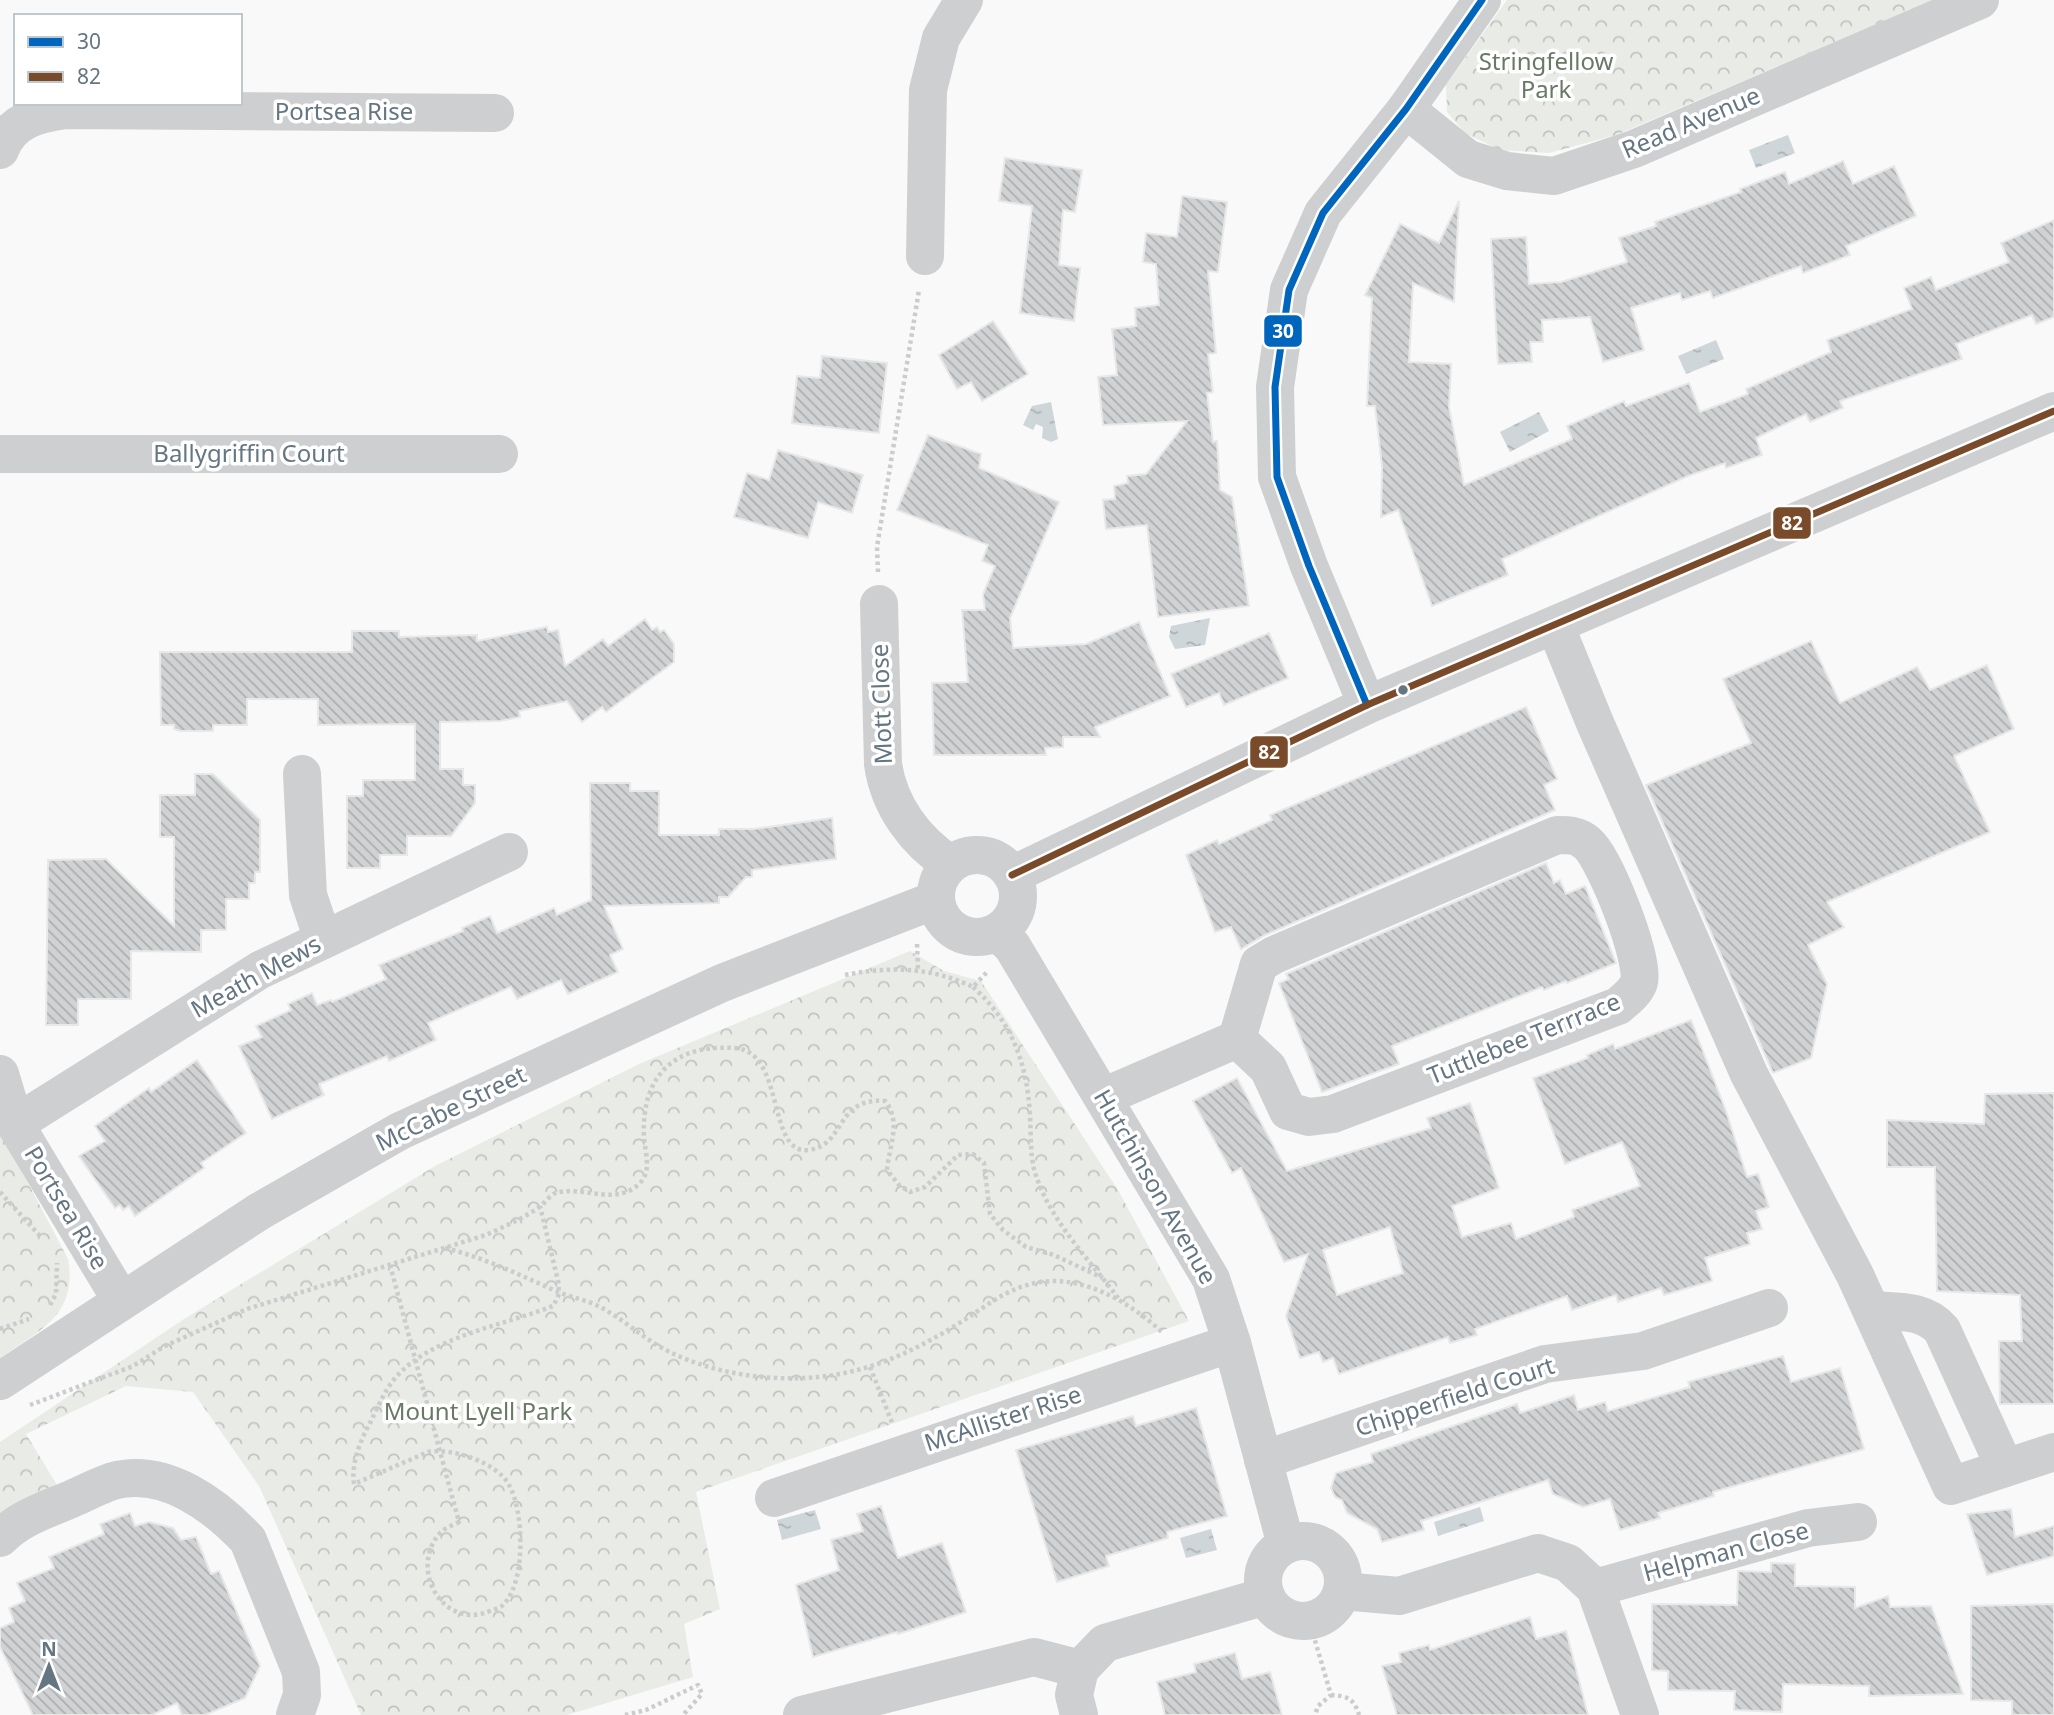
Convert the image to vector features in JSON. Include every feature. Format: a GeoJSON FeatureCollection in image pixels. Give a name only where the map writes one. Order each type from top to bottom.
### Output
{"type":"FeatureCollection","features":[{"type":"Feature","properties":{"kind":"street"},"geometry":{"type":"LineString","coordinates":[[925,256],[928,90],[940,38],[964,0]]}},
{"type":"Feature","properties":{"kind":"street"},"geometry":{"type":"LineString","coordinates":[[1367,705],[1308,566],[1277,477],[1275,387],[1289,290],[1323,213],[1406,109],[1482,0]]}},
{"type":"Feature","properties":{"kind":"street","name":"Read Avenue"},"geometry":{"type":"LineString","coordinates":[[1406,109],[1468,159],[1507,172],[1554,176],[1634,149],[1980,0]]}},
{"type":"Feature","properties":{"kind":"street","name":"Portsea Rise"},"geometry":{"type":"LineString","coordinates":[[0,150],[13,129],[31,116],[66,110],[495,113]]}},
{"type":"Feature","properties":{"kind":"street"},"geometry":{"type":"LineString","coordinates":[[1012,875],[1367,705],[2054,411]]}},
{"type":"Feature","properties":{"kind":"street","name":"Ballygriffin Court"},"geometry":{"type":"LineString","coordinates":[[0,454],[499,454]]}},
{"type":"Feature","properties":{"kind":"street","name":"Mott Close"},"geometry":{"type":"LineString","coordinates":[[879,604],[883,764],[888,788],[913,831],[929,850],[950,864]]}},
{"type":"Feature","properties":{"kind":"street"},"geometry":{"type":"LineString","coordinates":[[1555,625],[1595,723],[1749,1074],[1872,1310],[1951,1486],[2054,1452]]}},
{"type":"Feature","properties":{"kind":"street"},"geometry":{"type":"LineString","coordinates":[[303,775],[308,895],[323,940]]}},
{"type":"Feature","properties":{"kind":"street","name":"Tuttlebee Terrrace"},"geometry":{"type":"LineString","coordinates":[[1558,835],[1575,835],[1589,844],[1600,861],[1635,946],[1640,966],[1639,984],[1618,1006],[1334,1114],[1308,1117],[1288,1111],[1268,1068],[1237,1039],[1259,964],[1274,955],[1558,835]]}},
{"type":"Feature","properties":{"kind":"street","name":"Meath Mews"},"geometry":{"type":"LineString","coordinates":[[15,1124],[260,970],[509,852]]}},
{"type":"Feature","properties":{"kind":"street"},"geometry":{"type":"LineString","coordinates":[[962,857],[990,857],[1003,864],[1012,875],[1018,900],[1004,939],[958,932],[947,924],[935,900],[938,880],[950,864],[962,857]]}},
{"type":"Feature","properties":{"kind":"street","name":"McCabe Street"},"geometry":{"type":"LineString","coordinates":[[10,1395],[121,1300],[260,1211],[400,1131],[722,983],[935,900]]}},
{"type":"Feature","properties":{"kind":"street","name":"Hutchinson Avenue"},"geometry":{"type":"LineString","coordinates":[[1004,939],[1211,1279],[1232,1343],[1286,1545]]}},
{"type":"Feature","properties":{"kind":"street"},"geometry":{"type":"LineString","coordinates":[[1102,1097],[1237,1039]]}},
{"type":"Feature","properties":{"kind":"street","name":"Portsea Rise"},"geometry":{"type":"LineString","coordinates":[[0,1074],[15,1124],[121,1300]]}},
{"type":"Feature","properties":{"kind":"street","name":"Chipperfield Court"},"geometry":{"type":"LineString","coordinates":[[1263,1460],[1545,1364],[1643,1351],[1769,1308]]}},
{"type":"Feature","properties":{"kind":"street"},"geometry":{"type":"LineString","coordinates":[[1872,1310],[1916,1313],[1934,1320],[1942,1329],[2006,1468]]}},
{"type":"Feature","properties":{"kind":"street","name":"McAllister Rise"},"geometry":{"type":"LineString","coordinates":[[774,1498],[1232,1343]]}},
{"type":"Feature","properties":{"kind":"street"},"geometry":{"type":"LineString","coordinates":[[0,1538],[17,1521],[115,1481],[147,1478],[177,1485],[232,1523],[248,1541],[301,1672],[302,1695],[295,1715]]}},
{"type":"Feature","properties":{"kind":"street","name":"Helpman Close"},"geometry":{"type":"LineString","coordinates":[[1595,1588],[1808,1528],[1858,1522]]}},
{"type":"Feature","properties":{"kind":"street"},"geometry":{"type":"LineString","coordinates":[[1311,1542],[1333,1555],[1342,1578],[1342,1591],[1328,1612],[1306,1621],[1281,1615],[1266,1597],[1262,1584],[1268,1561],[1286,1545],[1311,1542]]}},
{"type":"Feature","properties":{"kind":"street"},"geometry":{"type":"LineString","coordinates":[[1342,1591],[1399,1597],[1538,1553],[1568,1563],[1595,1588],[1640,1715]]}},
{"type":"Feature","properties":{"kind":"street"},"geometry":{"type":"LineString","coordinates":[[1079,1715],[1074,1695],[1080,1669],[1105,1643],[1266,1597]]}},
{"type":"Feature","properties":{"kind":"street"},"geometry":{"type":"LineString","coordinates":[[802,1715],[1034,1657],[1080,1669]]}},
{"type":"Feature","properties":{"kind":"path"},"geometry":{"type":"LineString","coordinates":[[879,604],[877,547],[925,256]]}},
{"type":"Feature","properties":{"kind":"path"},"geometry":{"type":"LineString","coordinates":[[973,987],[1004,939]]}},
{"type":"Feature","properties":{"kind":"path"},"geometry":{"type":"LineString","coordinates":[[843,975],[877,969],[918,969],[955,978],[973,987],[1000,1015],[1019,1048],[1026,1075],[1032,1153],[1038,1181],[1057,1219],[1119,1299],[1169,1339]]}},
{"type":"Feature","properties":{"kind":"path"},"geometry":{"type":"LineString","coordinates":[[10,1395],[133,1366],[165,1346],[247,1309],[444,1248],[514,1223],[556,1192],[621,1196],[640,1183],[647,1172],[644,1118],[652,1087],[665,1066],[685,1054],[712,1046],[740,1048],[760,1064],[772,1087],[784,1134],[794,1147],[809,1150],[824,1144],[852,1109],[866,1100],[885,1101],[893,1112],[895,1129],[887,1170],[899,1185],[910,1192],[925,1187],[958,1155],[973,1154],[984,1163],[990,1214],[1003,1230],[1027,1247],[1054,1255],[1103,1278]]}},
{"type":"Feature","properties":{"kind":"path"},"geometry":{"type":"LineString","coordinates":[[0,1192],[42,1238]]}},
{"type":"Feature","properties":{"kind":"path"},"geometry":{"type":"LineString","coordinates":[[390,1264],[416,1360],[439,1450],[459,1522],[440,1532],[430,1553],[427,1574],[432,1590],[446,1608],[465,1615],[484,1614],[503,1606],[512,1592],[522,1541],[517,1509],[509,1483],[492,1470],[453,1450],[439,1450],[354,1485],[352,1474],[366,1429],[397,1376],[416,1360],[493,1325],[553,1306],[558,1292],[556,1265],[540,1206]]}},
{"type":"Feature","properties":{"kind":"path"},"geometry":{"type":"LineString","coordinates":[[444,1248],[483,1258],[558,1292],[602,1308],[662,1348],[687,1360],[754,1375],[818,1377],[870,1367],[922,1345],[996,1299],[1025,1285],[1059,1283],[1088,1286],[1119,1299]]}},
{"type":"Feature","properties":{"kind":"path"},"geometry":{"type":"LineString","coordinates":[[45,1312],[56,1294],[57,1260],[54,1254]]}},
{"type":"Feature","properties":{"kind":"path"},"geometry":{"type":"LineString","coordinates":[[0,1329],[33,1318]]}},
{"type":"Feature","properties":{"kind":"path"},"geometry":{"type":"LineString","coordinates":[[870,1367],[904,1452]]}},
{"type":"Feature","properties":{"kind":"path"},"geometry":{"type":"LineString","coordinates":[[1321,1660],[1331,1695]]}},
{"type":"Feature","properties":{"kind":"path"},"geometry":{"type":"LineString","coordinates":[[625,1715],[646,1710],[698,1685],[702,1694],[683,1715]]}},
{"type":"Feature","properties":{"kind":"path"},"geometry":{"type":"LineString","coordinates":[[1315,1715],[1318,1706],[1331,1695],[1346,1696],[1356,1704],[1359,1715]]}},
{"type":"Feature","properties":{"kind":"green space","name":"Stringfellow Park"},"geometry":{"type":"Polygon","coordinates":[[[1507,0],[1933,0],[1616,135],[1549,153],[1500,150],[1465,133],[1447,112],[1446,85],[1507,0]]]}},
{"type":"Feature","properties":{"kind":"green space","name":"Mount Lyell Park"},"geometry":{"type":"Polygon","coordinates":[[[910,951],[944,971],[981,981],[1118,1190],[1189,1321],[696,1492],[720,1609],[684,1624],[693,1677],[567,1715],[361,1715],[259,1486],[193,1392],[126,1386],[26,1434],[57,1485],[0,1514],[0,1442],[184,1319],[435,1166],[639,1064],[910,951]]]}},
{"type":"Feature","properties":{"kind":"green space"},"geometry":{"type":"Polygon","coordinates":[[[0,1130],[68,1259],[70,1278],[67,1294],[53,1319],[0,1358],[0,1130]]]}},
{"type":"Feature","properties":{"kind":"water"},"geometry":{"type":"Polygon","coordinates":[[[1788,135],[1795,153],[1756,168],[1749,150],[1788,135]]]}},
{"type":"Feature","properties":{"kind":"water"},"geometry":{"type":"Polygon","coordinates":[[[1716,340],[1724,359],[1686,374],[1678,356],[1716,340]]]}},
{"type":"Feature","properties":{"kind":"water"},"geometry":{"type":"Polygon","coordinates":[[[1051,402],[1058,439],[1051,442],[1042,438],[1043,427],[1036,424],[1033,430],[1023,425],[1032,406],[1051,402]]]}},
{"type":"Feature","properties":{"kind":"water"},"geometry":{"type":"Polygon","coordinates":[[[1539,412],[1549,431],[1510,452],[1500,432],[1539,412]]]}},
{"type":"Feature","properties":{"kind":"water"},"geometry":{"type":"Polygon","coordinates":[[[1210,618],[1205,645],[1175,649],[1169,637],[1171,626],[1210,618]]]}},
{"type":"Feature","properties":{"kind":"water"},"geometry":{"type":"Polygon","coordinates":[[[1480,1507],[1484,1521],[1438,1536],[1434,1522],[1480,1507]]]}},
{"type":"Feature","properties":{"kind":"water"},"geometry":{"type":"Polygon","coordinates":[[[815,1510],[821,1529],[782,1540],[777,1520],[815,1510]]]}},
{"type":"Feature","properties":{"kind":"water"},"geometry":{"type":"Polygon","coordinates":[[[1211,1529],[1217,1550],[1186,1558],[1180,1538],[1211,1529]]]}},
{"type":"Feature","properties":{"kind":"building"},"geometry":{"type":"Polygon","coordinates":[[[1005,158],[1082,170],[1075,212],[1063,210],[1059,265],[1080,268],[1074,321],[1020,313],[1032,206],[999,201],[1005,158]]]}},
{"type":"Feature","properties":{"kind":"building"},"geometry":{"type":"Polygon","coordinates":[[[1843,161],[1853,184],[1894,166],[1916,216],[1846,246],[1850,255],[1803,273],[1801,266],[1713,298],[1710,291],[1682,300],[1680,293],[1631,308],[1644,350],[1603,362],[1590,317],[1542,320],[1543,342],[1530,342],[1532,362],[1498,364],[1491,239],[1526,237],[1529,284],[1561,282],[1627,262],[1619,238],[1656,226],[1655,222],[1741,192],[1740,189],[1785,172],[1789,184],[1843,161]]]}},
{"type":"Feature","properties":{"kind":"building"},"geometry":{"type":"Polygon","coordinates":[[[1182,196],[1227,202],[1218,272],[1208,271],[1216,353],[1208,354],[1213,392],[1207,393],[1213,442],[1217,441],[1220,490],[1232,497],[1249,606],[1158,617],[1147,525],[1106,529],[1103,500],[1115,499],[1114,486],[1128,483],[1127,476],[1146,474],[1187,421],[1103,425],[1098,377],[1117,375],[1112,329],[1136,326],[1135,308],[1159,305],[1156,264],[1143,262],[1146,233],[1177,237],[1182,196]]]}},
{"type":"Feature","properties":{"kind":"building"},"geometry":{"type":"Polygon","coordinates":[[[1459,201],[1454,302],[1413,283],[1409,362],[1451,364],[1449,407],[1464,485],[1572,439],[1567,426],[1624,401],[1626,406],[1689,383],[1700,412],[1748,394],[1746,389],[1831,352],[1827,340],[1912,309],[1904,288],[1931,277],[1936,290],[2009,262],[2001,243],[2054,220],[2054,317],[2036,324],[2032,315],[1956,344],[1962,359],[1840,401],[1843,408],[1810,422],[1806,414],[1756,438],[1762,455],[1726,468],[1725,463],[1688,476],[1502,559],[1508,575],[1432,606],[1398,510],[1381,517],[1382,467],[1375,406],[1367,406],[1372,298],[1365,295],[1400,224],[1439,243],[1459,201]]]}},
{"type":"Feature","properties":{"kind":"building"},"geometry":{"type":"Polygon","coordinates":[[[993,321],[1028,374],[982,401],[971,382],[957,389],[939,355],[993,321]]]}},
{"type":"Feature","properties":{"kind":"building"},"geometry":{"type":"Polygon","coordinates":[[[822,356],[887,363],[879,433],[792,423],[797,376],[820,378],[822,356]]]}},
{"type":"Feature","properties":{"kind":"building"},"geometry":{"type":"Polygon","coordinates":[[[928,435],[981,454],[979,468],[1059,502],[1010,618],[1013,648],[1086,644],[1139,622],[1170,696],[1095,727],[1100,737],[1063,737],[1063,747],[1045,748],[1046,755],[934,755],[932,683],[968,682],[962,610],[985,610],[983,594],[995,566],[982,561],[988,545],[897,510],[928,435]]]}},
{"type":"Feature","properties":{"kind":"building"},"geometry":{"type":"Polygon","coordinates":[[[778,450],[863,475],[852,513],[818,502],[808,538],[734,517],[747,473],[769,480],[778,450]]]}},
{"type":"Feature","properties":{"kind":"building"},"geometry":{"type":"Polygon","coordinates":[[[645,619],[652,630],[657,627],[660,632],[664,630],[674,644],[674,662],[606,712],[602,707],[582,722],[567,701],[519,711],[520,717],[500,721],[440,722],[440,769],[463,769],[463,785],[475,785],[475,803],[451,836],[407,836],[407,855],[380,855],[380,868],[347,868],[347,796],[363,796],[363,780],[415,780],[415,724],[318,725],[318,699],[247,699],[247,725],[213,725],[213,731],[180,731],[174,729],[174,725],[161,725],[160,652],[352,652],[352,631],[399,631],[399,637],[477,635],[477,641],[547,627],[548,632],[558,630],[565,666],[603,639],[608,646],[645,619]]]}},
{"type":"Feature","properties":{"kind":"building"},"geometry":{"type":"Polygon","coordinates":[[[1269,633],[1288,678],[1224,705],[1219,693],[1186,707],[1171,674],[1269,633]]]}},
{"type":"Feature","properties":{"kind":"building"},"geometry":{"type":"Polygon","coordinates":[[[1811,641],[1840,703],[1917,667],[1930,690],[1987,665],[2014,729],[1954,756],[1990,832],[1827,902],[1844,927],[1808,945],[1827,984],[1811,1058],[1773,1073],[1646,785],[1751,743],[1723,679],[1811,641]]]}},
{"type":"Feature","properties":{"kind":"building"},"geometry":{"type":"Polygon","coordinates":[[[1526,707],[1557,779],[1544,785],[1555,810],[1265,935],[1241,949],[1231,927],[1215,932],[1186,855],[1217,840],[1219,844],[1272,820],[1270,815],[1526,707]]]}},
{"type":"Feature","properties":{"kind":"building"},"geometry":{"type":"Polygon","coordinates":[[[195,774],[213,774],[260,820],[260,872],[255,872],[255,883],[249,883],[249,899],[226,899],[226,930],[201,930],[201,952],[131,951],[131,999],[78,999],[78,1025],[46,1025],[48,860],[106,859],[174,926],[174,837],[160,837],[160,795],[195,795],[195,774]]]}},
{"type":"Feature","properties":{"kind":"building"},"geometry":{"type":"Polygon","coordinates":[[[590,783],[630,783],[630,791],[659,791],[659,835],[719,835],[719,829],[754,829],[832,818],[836,859],[752,870],[752,877],[746,877],[728,897],[719,897],[719,903],[604,906],[623,949],[610,955],[618,972],[568,994],[561,980],[517,999],[511,987],[428,1023],[436,1040],[389,1061],[387,1056],[319,1084],[324,1095],[272,1119],[239,1046],[262,1037],[256,1026],[291,1010],[288,1004],[312,993],[317,1005],[331,1000],[332,1002],[386,979],[379,965],[463,931],[462,928],[490,916],[497,933],[554,908],[557,915],[591,900],[590,783]]]}},
{"type":"Feature","properties":{"kind":"building"},"geometry":{"type":"Polygon","coordinates":[[[1546,863],[1554,883],[1560,880],[1566,894],[1585,886],[1616,963],[1567,983],[1566,981],[1544,990],[1542,987],[1392,1046],[1399,1064],[1322,1092],[1279,983],[1289,979],[1286,974],[1546,863]]]}},
{"type":"Feature","properties":{"kind":"building"},"geometry":{"type":"Polygon","coordinates":[[[1691,1020],[1726,1111],[1747,1177],[1758,1174],[1769,1207],[1756,1211],[1762,1229],[1747,1233],[1750,1244],[1705,1258],[1712,1281],[1664,1295],[1661,1288],[1618,1302],[1616,1295],[1572,1310],[1567,1296],[1475,1329],[1477,1335],[1450,1343],[1448,1337],[1339,1374],[1333,1358],[1323,1362],[1319,1352],[1300,1358],[1286,1316],[1308,1254],[1284,1262],[1241,1168],[1232,1173],[1193,1101],[1237,1078],[1287,1171],[1431,1128],[1427,1118],[1470,1103],[1499,1188],[1452,1206],[1462,1237],[1511,1223],[1516,1239],[1574,1217],[1572,1210],[1640,1186],[1622,1142],[1565,1164],[1533,1078],[1588,1058],[1587,1055],[1613,1044],[1615,1049],[1691,1020]],[[1390,1227],[1323,1250],[1337,1295],[1403,1273],[1390,1227]]]}},
{"type":"Feature","properties":{"kind":"building"},"geometry":{"type":"Polygon","coordinates":[[[197,1060],[246,1133],[201,1163],[204,1168],[135,1216],[129,1206],[123,1210],[120,1205],[115,1208],[79,1156],[105,1141],[95,1126],[149,1088],[151,1092],[197,1060]]]}},
{"type":"Feature","properties":{"kind":"building"},"geometry":{"type":"Polygon","coordinates":[[[2054,1093],[2054,1404],[2000,1404],[1999,1341],[2022,1341],[2020,1295],[1937,1291],[1935,1167],[1887,1167],[1887,1120],[1984,1124],[1985,1094],[2054,1093]]]}},
{"type":"Feature","properties":{"kind":"building"},"geometry":{"type":"Polygon","coordinates":[[[1783,1356],[1791,1382],[1840,1368],[1864,1449],[1713,1492],[1714,1496],[1658,1513],[1660,1518],[1620,1530],[1610,1499],[1583,1507],[1553,1494],[1548,1480],[1421,1521],[1424,1530],[1382,1542],[1377,1529],[1347,1513],[1342,1500],[1335,1497],[1331,1488],[1336,1473],[1373,1462],[1371,1454],[1517,1404],[1520,1413],[1574,1395],[1578,1410],[1605,1402],[1608,1411],[1690,1387],[1688,1382],[1783,1356]]]}},
{"type":"Feature","properties":{"kind":"building"},"geometry":{"type":"Polygon","coordinates":[[[1196,1408],[1227,1516],[1167,1532],[1168,1538],[1106,1556],[1109,1566],[1057,1582],[1016,1450],[1133,1416],[1136,1426],[1196,1408]]]}},
{"type":"Feature","properties":{"kind":"building"},"geometry":{"type":"Polygon","coordinates":[[[881,1506],[898,1558],[942,1543],[966,1612],[813,1657],[796,1585],[839,1570],[831,1540],[863,1531],[857,1514],[881,1506]]]}},
{"type":"Feature","properties":{"kind":"building"},"geometry":{"type":"Polygon","coordinates":[[[2011,1509],[2015,1537],[2054,1526],[2054,1556],[1987,1575],[1967,1514],[2011,1509]]]}},
{"type":"Feature","properties":{"kind":"building"},"geometry":{"type":"Polygon","coordinates":[[[130,1513],[135,1526],[149,1522],[173,1528],[181,1540],[196,1537],[211,1574],[219,1571],[260,1666],[245,1698],[205,1715],[182,1715],[177,1703],[152,1715],[33,1715],[0,1647],[0,1628],[14,1622],[9,1608],[25,1601],[17,1583],[54,1568],[49,1557],[104,1534],[100,1524],[130,1513]]]}},
{"type":"Feature","properties":{"kind":"building"},"geometry":{"type":"Polygon","coordinates":[[[1771,1563],[1795,1564],[1795,1586],[1855,1587],[1855,1608],[1888,1596],[1890,1607],[1931,1606],[1963,1694],[1869,1696],[1869,1686],[1783,1684],[1782,1712],[1734,1710],[1735,1691],[1668,1690],[1668,1671],[1652,1670],[1652,1604],[1737,1605],[1738,1571],[1771,1572],[1771,1563]]]}},
{"type":"Feature","properties":{"kind":"building"},"geometry":{"type":"Polygon","coordinates":[[[2054,1604],[2054,1715],[2012,1715],[2012,1701],[1971,1700],[1971,1606],[2054,1604]]]}},
{"type":"Feature","properties":{"kind":"building"},"geometry":{"type":"Polygon","coordinates":[[[1530,1617],[1536,1639],[1566,1631],[1588,1715],[1397,1715],[1382,1666],[1401,1662],[1399,1653],[1429,1645],[1430,1650],[1530,1617]]]}},
{"type":"Feature","properties":{"kind":"building"},"geometry":{"type":"Polygon","coordinates":[[[1235,1653],[1242,1679],[1270,1672],[1282,1715],[1165,1715],[1157,1682],[1196,1672],[1194,1664],[1235,1653]]]}},
{"type":"Feature","properties":{"kind":"transit line","name":"30"},"geometry":{"type":"LineString","coordinates":[[1367,705],[1309,566],[1277,477],[1275,387],[1289,290],[1323,213],[1406,109],[1482,0]]}},
{"type":"Feature","properties":{"kind":"transit line","name":"82"},"geometry":{"type":"LineString","coordinates":[[1012,875],[1367,705],[2054,411]]}}]}
